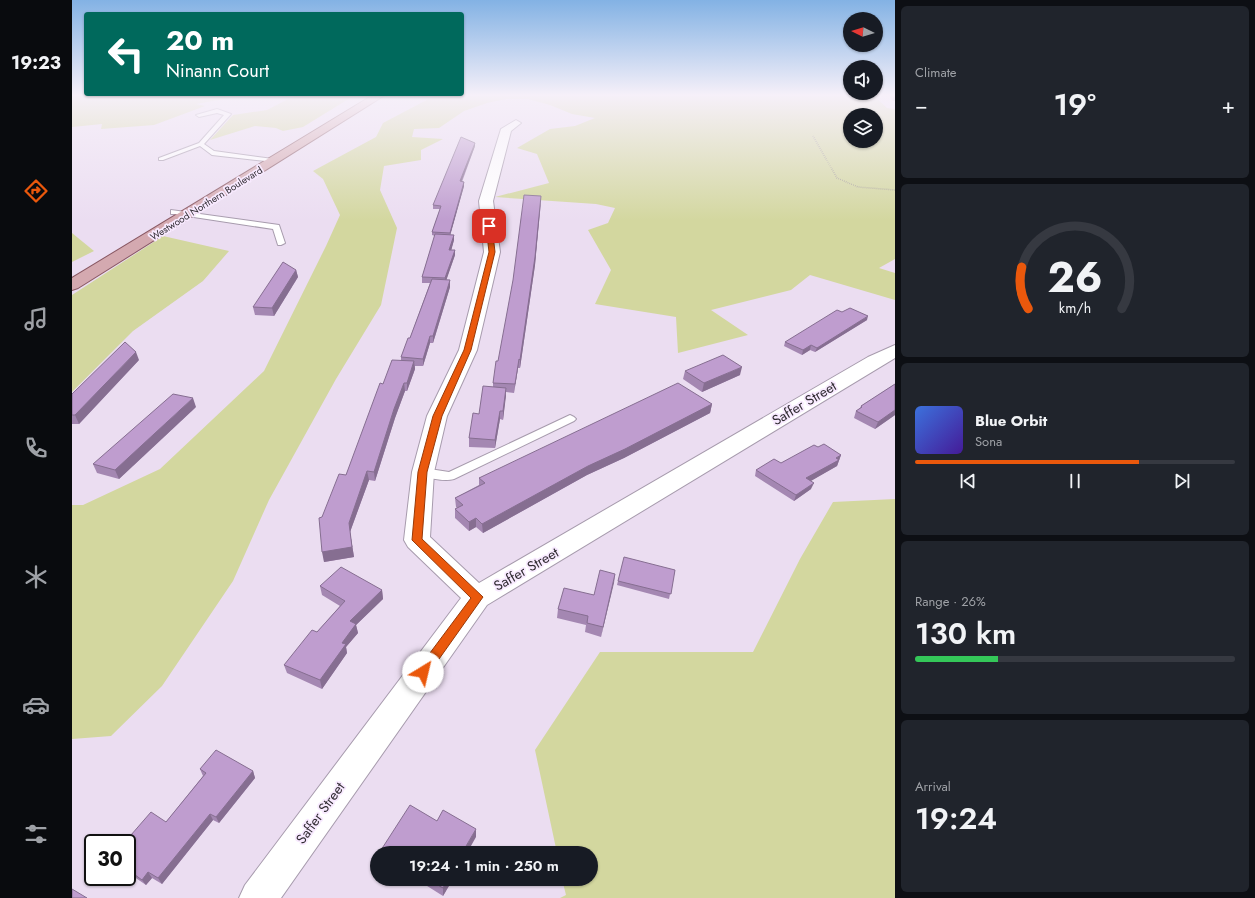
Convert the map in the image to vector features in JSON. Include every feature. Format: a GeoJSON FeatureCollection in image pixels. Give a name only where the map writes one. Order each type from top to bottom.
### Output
{"type":"FeatureCollection","features":[{"type":"Feature","properties":{"kind":"main road","name":"Westwood Northern Boulevard"},"geometry":{"type":"LineString","coordinates":[[72,285],[188,214],[303,137]]}},
{"type":"Feature","properties":{"kind":"main road","name":"Westwood Northern Boulevard"},"geometry":{"type":"LineString","coordinates":[[72,273],[174,212],[307,137]]}},
{"type":"Feature","properties":{"kind":"street"},"geometry":{"type":"LineString","coordinates":[[477,597],[417,540],[422,472],[437,416],[468,350],[492,252],[486,201],[504,137]]}},
{"type":"Feature","properties":{"kind":"street","name":"Saffer Street"},"geometry":{"type":"LineString","coordinates":[[258,898],[477,597],[875,361],[895,351]]}},
{"type":"Feature","properties":{"kind":"lane"},"geometry":{"type":"LineString","coordinates":[[161,160],[201,144],[206,137]]}},
{"type":"Feature","properties":{"kind":"lane"},"geometry":{"type":"LineString","coordinates":[[201,144],[212,153],[267,160]]}},
{"type":"Feature","properties":{"kind":"lane"},"geometry":{"type":"LineString","coordinates":[[174,212],[276,227],[281,244]]}},
{"type":"Feature","properties":{"kind":"lane"},"geometry":{"type":"LineString","coordinates":[[422,472],[450,476],[570,419]]}},
{"type":"Feature","properties":{"kind":"path"},"geometry":{"type":"LineString","coordinates":[[814,137],[837,178],[842,182],[857,187],[895,190]]}},
{"type":"Feature","properties":{"kind":"green space"},"geometry":{"type":"Polygon","coordinates":[[[213,137],[220,137],[210,140],[213,137]]]}},
{"type":"Feature","properties":{"kind":"green space"},"geometry":{"type":"Polygon","coordinates":[[[376,137],[443,139],[421,150],[421,160],[384,166],[380,190],[397,228],[381,305],[336,379],[269,500],[233,581],[162,686],[111,736],[72,739],[72,505],[83,505],[160,469],[264,371],[340,215],[323,179],[313,171],[376,137]]]}},
{"type":"Feature","properties":{"kind":"green space"},"geometry":{"type":"Polygon","coordinates":[[[536,137],[843,137],[843,148],[883,148],[883,137],[895,137],[895,259],[879,268],[895,273],[895,300],[810,275],[791,290],[711,310],[748,335],[678,353],[676,317],[595,304],[611,270],[588,230],[608,223],[615,208],[596,204],[495,197],[549,183],[537,154],[517,148],[536,137]]]}},
{"type":"Feature","properties":{"kind":"green space"},"geometry":{"type":"Polygon","coordinates":[[[72,233],[94,251],[72,262],[72,233]]]}},
{"type":"Feature","properties":{"kind":"green space"},"geometry":{"type":"Polygon","coordinates":[[[163,236],[229,251],[203,281],[133,331],[72,392],[72,295],[163,236]]]}},
{"type":"Feature","properties":{"kind":"green space"},"geometry":{"type":"Polygon","coordinates":[[[895,499],[895,898],[560,898],[566,895],[564,886],[598,886],[598,846],[556,846],[535,750],[600,652],[753,652],[800,559],[833,502],[895,499]]]}},
{"type":"Feature","properties":{"kind":"building"},"geometry":{"type":"Polygon","coordinates":[[[461,137],[475,143],[460,181],[464,182],[450,233],[432,232],[441,206],[433,205],[461,137]]]}},
{"type":"Feature","properties":{"kind":"building"},"geometry":{"type":"Polygon","coordinates":[[[524,195],[541,196],[535,257],[520,360],[519,359],[515,384],[493,383],[496,361],[498,361],[513,280],[524,195]]]}},
{"type":"Feature","properties":{"kind":"building"},"geometry":{"type":"Polygon","coordinates":[[[435,234],[454,235],[449,250],[455,250],[445,278],[422,277],[435,234]]]}},
{"type":"Feature","properties":{"kind":"building"},"geometry":{"type":"Polygon","coordinates":[[[283,262],[296,270],[272,308],[253,307],[283,262]]]}},
{"type":"Feature","properties":{"kind":"building"},"geometry":{"type":"Polygon","coordinates":[[[432,279],[450,280],[433,336],[430,336],[423,359],[401,357],[408,338],[410,338],[432,279]]]}},
{"type":"Feature","properties":{"kind":"building"},"geometry":{"type":"Polygon","coordinates":[[[850,308],[868,316],[817,348],[811,345],[803,350],[785,342],[837,310],[842,312],[850,308]]]}},
{"type":"Feature","properties":{"kind":"building"},"geometry":{"type":"Polygon","coordinates":[[[125,342],[136,352],[75,415],[72,415],[72,394],[125,342]]]}},
{"type":"Feature","properties":{"kind":"building"},"geometry":{"type":"Polygon","coordinates":[[[723,355],[742,367],[704,383],[685,371],[723,355]]]}},
{"type":"Feature","properties":{"kind":"building"},"geometry":{"type":"Polygon","coordinates":[[[392,360],[414,361],[407,383],[404,383],[394,409],[374,472],[367,471],[349,523],[352,547],[322,552],[319,518],[322,517],[339,474],[346,475],[380,383],[383,384],[392,360]]]}},
{"type":"Feature","properties":{"kind":"building"},"geometry":{"type":"Polygon","coordinates":[[[678,383],[712,404],[625,449],[588,466],[482,524],[476,518],[469,522],[455,509],[463,505],[455,498],[485,483],[479,478],[678,383]]]}},
{"type":"Feature","properties":{"kind":"building"},"geometry":{"type":"Polygon","coordinates":[[[895,384],[895,410],[878,422],[856,411],[862,407],[861,406],[895,384]]]}},
{"type":"Feature","properties":{"kind":"building"},"geometry":{"type":"Polygon","coordinates":[[[483,386],[506,388],[503,411],[500,411],[495,440],[469,438],[473,413],[479,414],[483,386]]]}},
{"type":"Feature","properties":{"kind":"building"},"geometry":{"type":"Polygon","coordinates":[[[173,394],[193,398],[115,470],[93,464],[173,394]]]}},
{"type":"Feature","properties":{"kind":"building"},"geometry":{"type":"Polygon","coordinates":[[[824,444],[841,455],[836,458],[839,460],[806,478],[814,483],[796,495],[756,470],[774,459],[781,463],[814,445],[818,447],[824,444]]]}},
{"type":"Feature","properties":{"kind":"building"},"geometry":{"type":"Polygon","coordinates":[[[624,557],[675,570],[671,594],[618,581],[624,557]]]}},
{"type":"Feature","properties":{"kind":"building"},"geometry":{"type":"Polygon","coordinates":[[[341,567],[382,590],[350,621],[356,624],[342,643],[346,644],[320,680],[284,665],[312,630],[317,632],[345,601],[320,586],[341,567]]]}},
{"type":"Feature","properties":{"kind":"building"},"geometry":{"type":"Polygon","coordinates":[[[600,570],[615,574],[603,627],[587,623],[588,616],[558,609],[564,588],[594,595],[600,570]]]}},
{"type":"Feature","properties":{"kind":"building"},"geometry":{"type":"Polygon","coordinates":[[[216,750],[253,771],[216,817],[210,814],[158,878],[148,872],[142,880],[136,876],[136,834],[132,834],[151,812],[166,822],[206,773],[200,769],[216,750]]]}},
{"type":"Feature","properties":{"kind":"building"},"geometry":{"type":"Polygon","coordinates":[[[410,805],[437,821],[443,810],[476,829],[466,846],[384,846],[410,805]]]}},
{"type":"Feature","properties":{"kind":"building"},"geometry":{"type":"Polygon","coordinates":[[[72,889],[87,898],[72,898],[72,889]]]}},
{"type":"Feature","properties":{"kind":"route"},"geometry":{"type":"LineString","coordinates":[[423,672],[477,597],[417,540],[422,472],[437,416],[468,350],[492,252],[489,226]]}}]}
